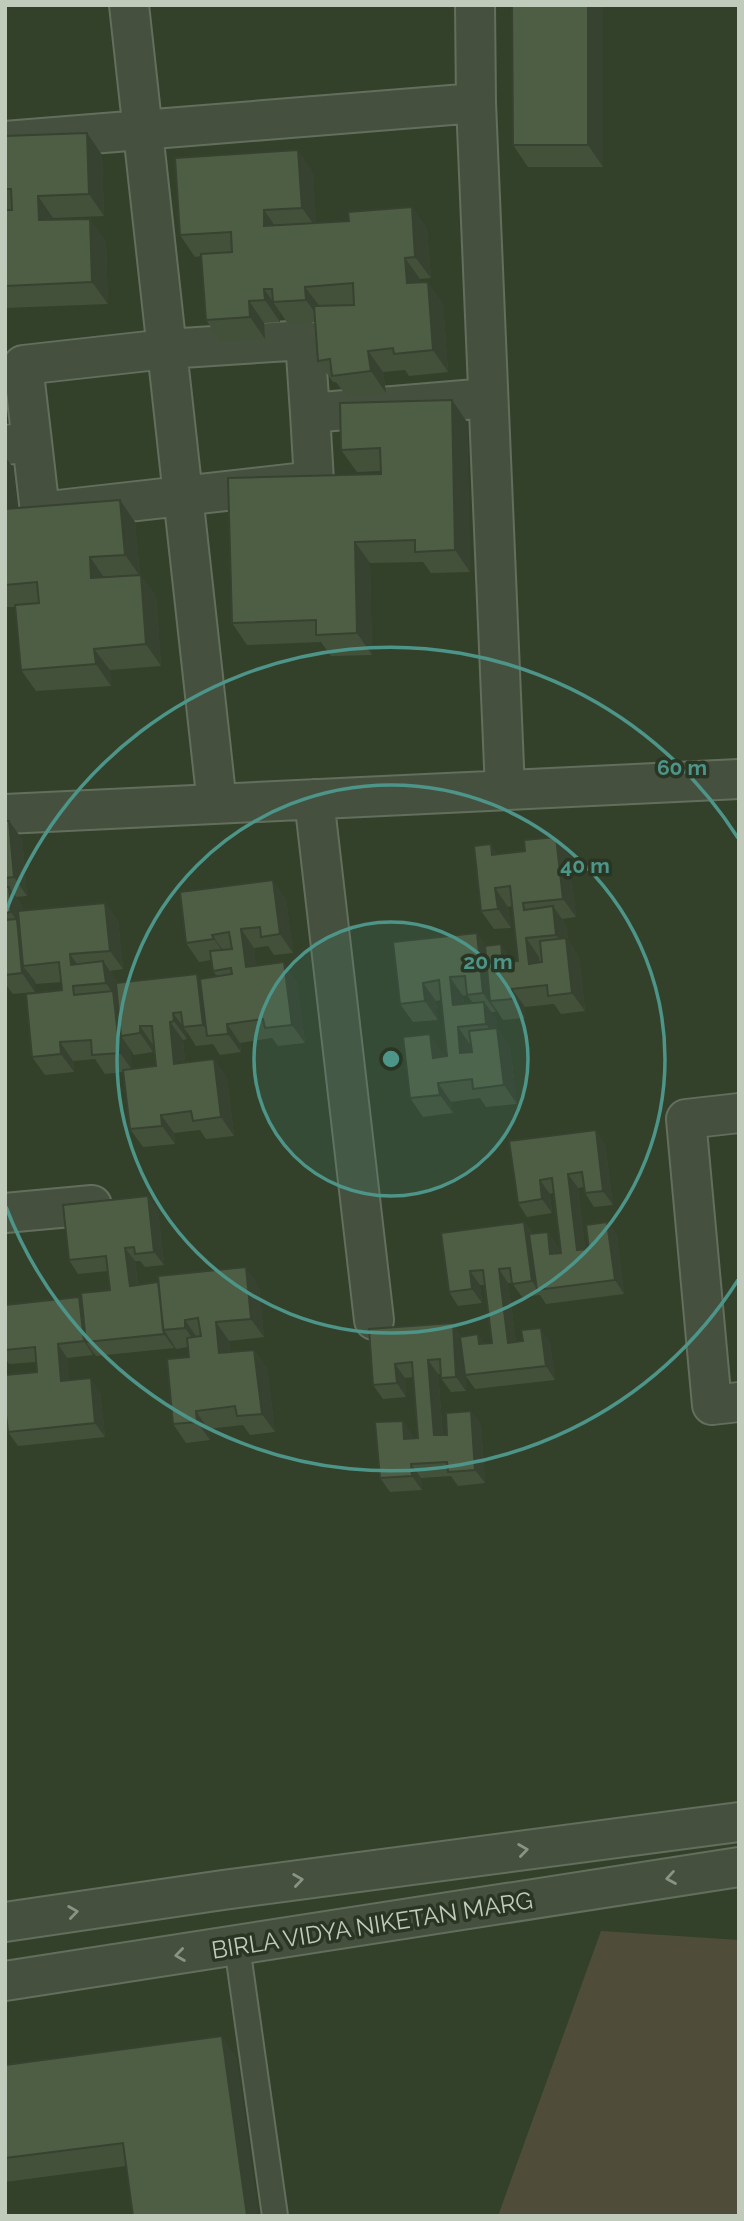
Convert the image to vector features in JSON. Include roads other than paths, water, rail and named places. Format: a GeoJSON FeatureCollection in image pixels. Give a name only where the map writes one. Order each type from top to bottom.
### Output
{"type":"FeatureCollection","features":[{"type":"Feature","properties":{"kind":"street"},"geometry":{"type":"LineString","coordinates":[[129,5],[140,128],[217,804]]}},
{"type":"Feature","properties":{"kind":"street"},"geometry":{"type":"LineString","coordinates":[[475,5],[475,103],[505,790]]}},
{"type":"Feature","properties":{"kind":"street"},"geometry":{"type":"LineString","coordinates":[[5,141],[475,103]]}},
{"type":"Feature","properties":{"kind":"street"},"geometry":{"type":"LineString","coordinates":[[305,340],[310,413],[314,481],[40,512],[19,444],[23,365],[166,349],[305,340]]}},
{"type":"Feature","properties":{"kind":"street"},"geometry":{"type":"LineString","coordinates":[[310,413],[488,398]]}},
{"type":"Feature","properties":{"kind":"street"},"geometry":{"type":"LineString","coordinates":[[5,814],[739,779]]}},
{"type":"Feature","properties":{"kind":"street"},"geometry":{"type":"LineString","coordinates":[[314,799],[374,1320]]}},
{"type":"Feature","properties":{"kind":"street"},"geometry":{"type":"LineString","coordinates":[[739,1114],[686,1119],[712,1405],[739,1402]]}},
{"type":"Feature","properties":{"kind":"street"},"geometry":{"type":"LineString","coordinates":[[5,1213],[92,1205]]}},
{"type":"Feature","properties":{"kind":"street"},"geometry":{"type":"LineString","coordinates":[[5,1922],[223,1890],[739,1822]]}},
{"type":"Feature","properties":{"kind":"street","name":"BIRLA VIDYA NIKETAN MARG"},"geometry":{"type":"LineString","coordinates":[[5,1981],[739,1867]]}},
{"type":"Feature","properties":{"kind":"street"},"geometry":{"type":"LineString","coordinates":[[223,1890],[237,1946]]}},
{"type":"Feature","properties":{"kind":"lane"},"geometry":{"type":"LineString","coordinates":[[237,1946],[275,2216]]}}]}
